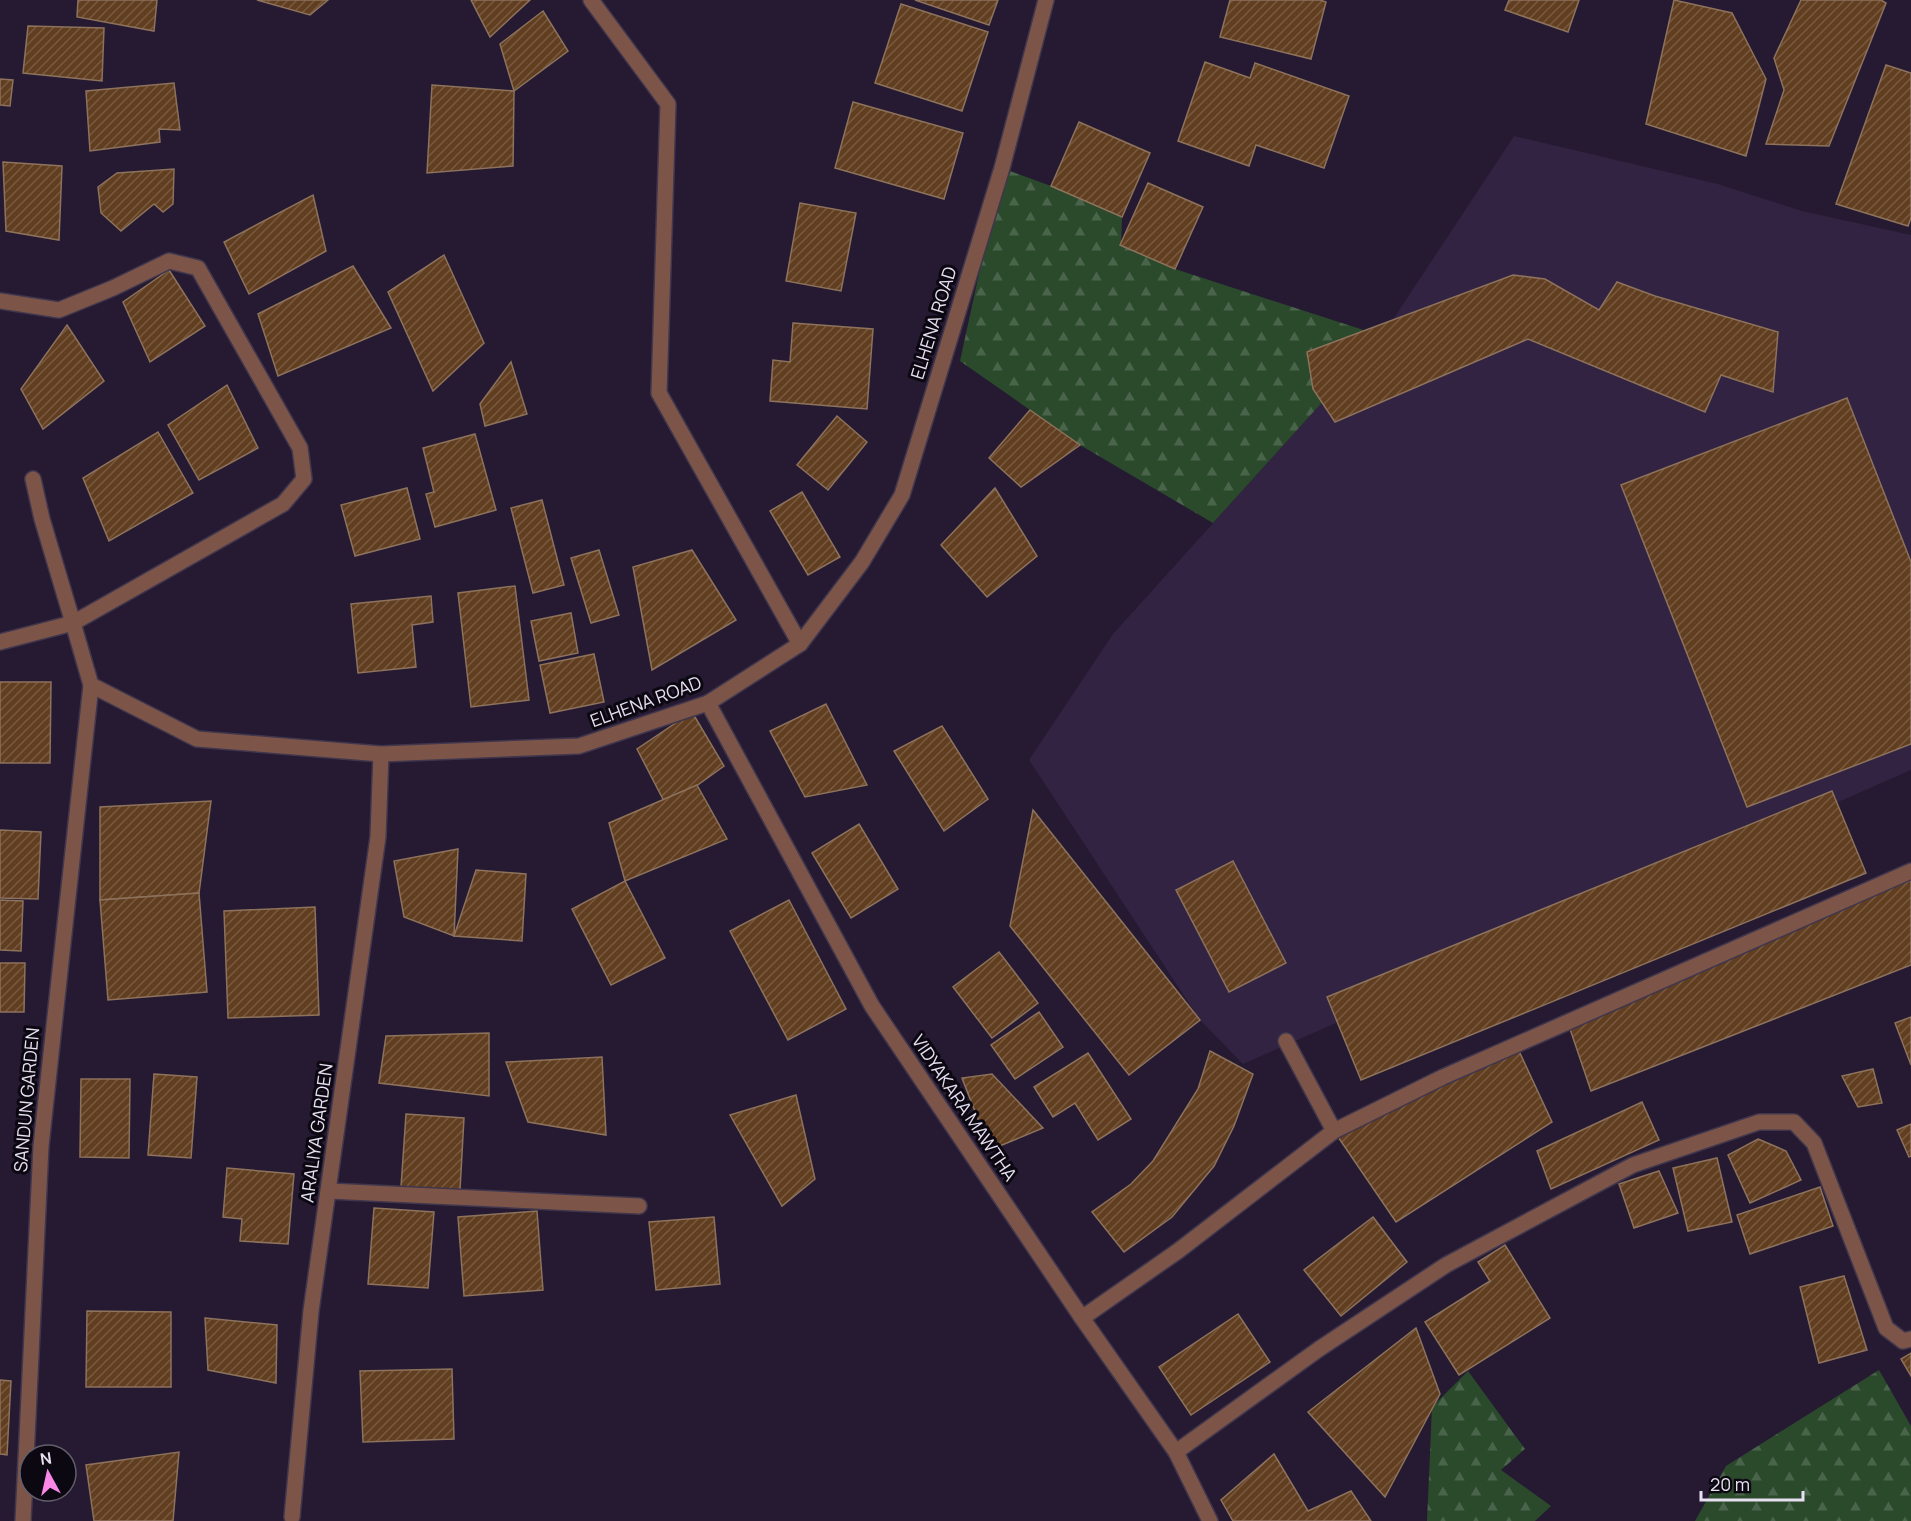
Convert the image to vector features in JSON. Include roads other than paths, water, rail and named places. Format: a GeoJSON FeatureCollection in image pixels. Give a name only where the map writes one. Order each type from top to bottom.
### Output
{"type":"FeatureCollection","features":[{"type":"Feature","properties":{"kind":"street"},"geometry":{"type":"LineString","coordinates":[[591,0],[668,104],[659,393],[800,644]]}},
{"type":"Feature","properties":{"kind":"street","name":"ELHENA ROAD"},"geometry":{"type":"LineString","coordinates":[[91,685],[197,739],[381,754],[579,746],[708,703],[800,644],[861,562],[902,495],[1002,168],[1046,0]]}},
{"type":"Feature","properties":{"kind":"street"},"geometry":{"type":"LineString","coordinates":[[0,301],[59,310],[113,288],[169,261],[198,268],[300,448],[304,479],[283,504],[73,623],[0,642]]}},
{"type":"Feature","properties":{"kind":"street"},"geometry":{"type":"LineString","coordinates":[[33,479],[42,519],[91,685]]}},
{"type":"Feature","properties":{"kind":"street","name":"SANDUN GARDEN"},"geometry":{"type":"LineString","coordinates":[[23,1521],[41,1146],[91,685]]}},
{"type":"Feature","properties":{"kind":"street","name":"VIDYAKARA MAWTHA"},"geometry":{"type":"LineString","coordinates":[[708,703],[872,1006],[1082,1318],[1176,1452],[1210,1521]]}},
{"type":"Feature","properties":{"kind":"street","name":"ARALIYA GARDEN"},"geometry":{"type":"LineString","coordinates":[[292,1517],[312,1311],[378,837],[381,754]]}},
{"type":"Feature","properties":{"kind":"street"},"geometry":{"type":"LineString","coordinates":[[1082,1318],[1178,1251],[1334,1131],[1443,1077],[1911,871]]}},
{"type":"Feature","properties":{"kind":"street"},"geometry":{"type":"LineString","coordinates":[[1286,1041],[1334,1131]]}},
{"type":"Feature","properties":{"kind":"street"},"geometry":{"type":"LineString","coordinates":[[1176,1452],[1319,1349],[1446,1265],[1633,1165],[1759,1122],[1794,1122],[1814,1143],[1886,1328],[1903,1341],[1911,1339]]}},
{"type":"Feature","properties":{"kind":"street"},"geometry":{"type":"LineString","coordinates":[[329,1191],[639,1206]]}}]}
